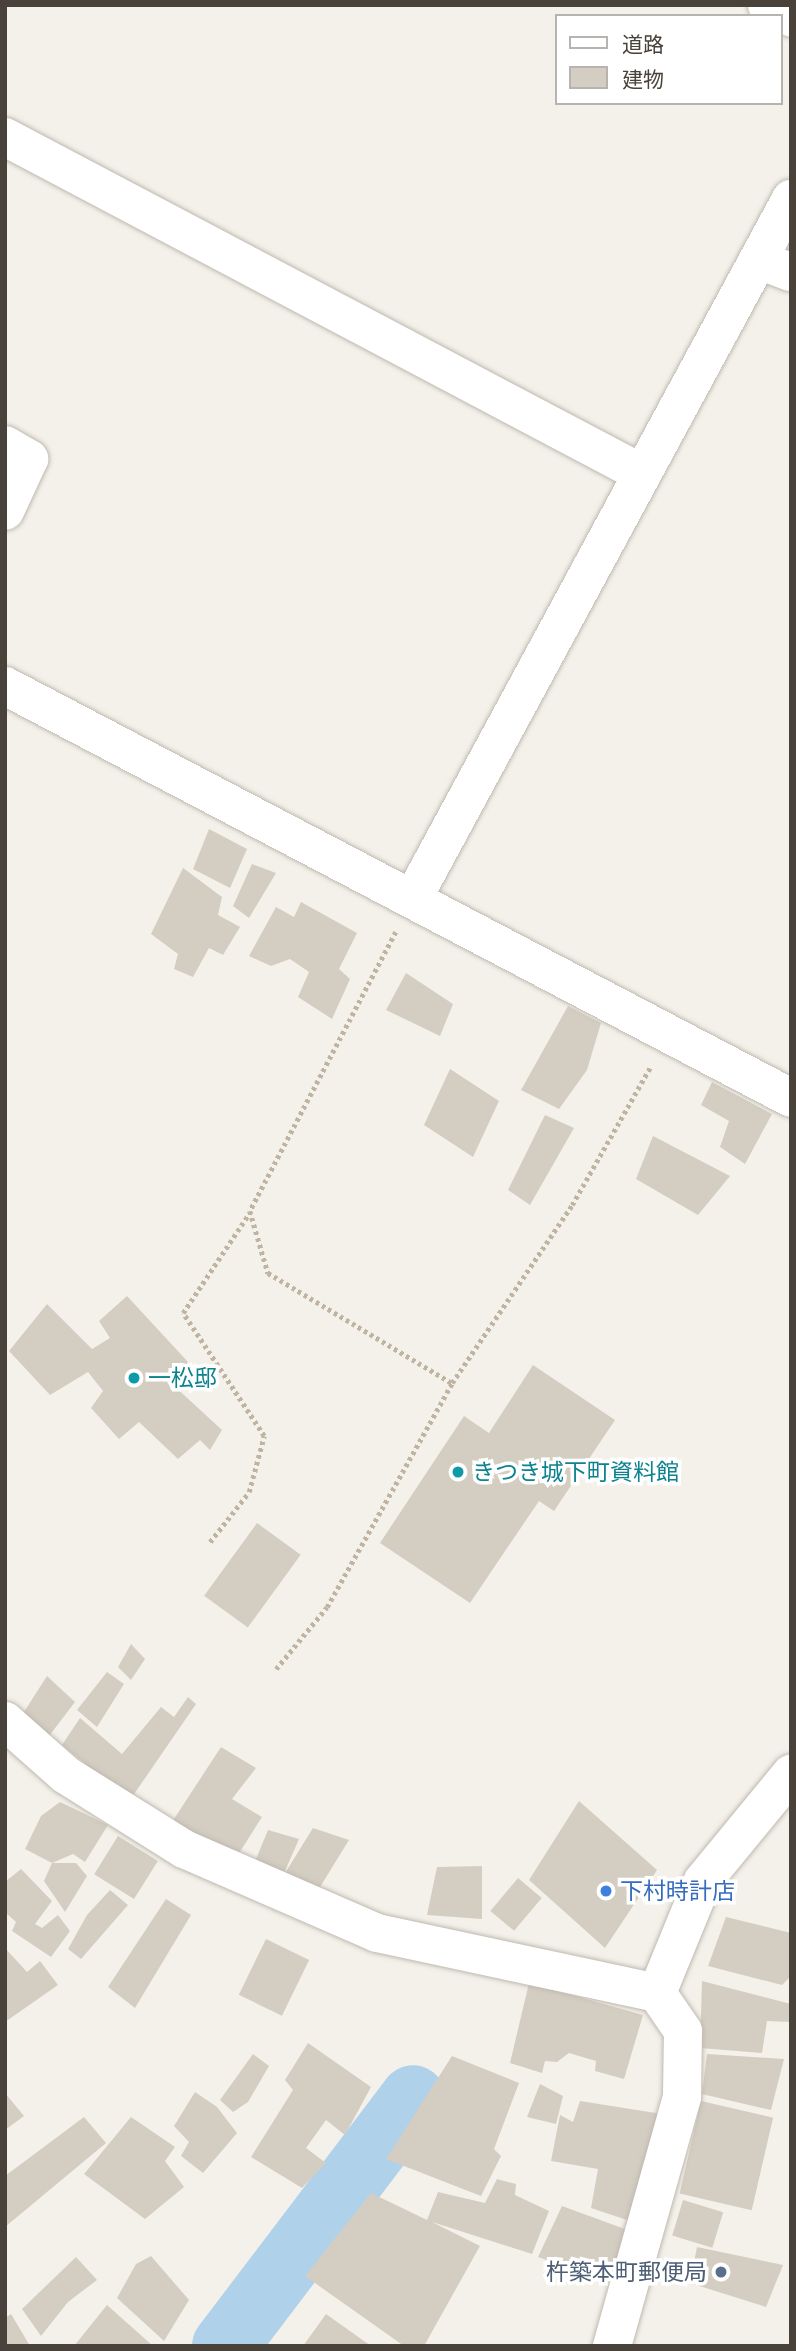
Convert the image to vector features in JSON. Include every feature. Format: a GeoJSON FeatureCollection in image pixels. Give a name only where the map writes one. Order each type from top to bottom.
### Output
{"type":"FeatureCollection","features":[{"type":"Feature","properties":{"kind":"street"},"geometry":{"type":"LineString","coordinates":[[767,5],[791,18]]}},
{"type":"Feature","properties":{"kind":"street"},"geometry":{"type":"LineString","coordinates":[[5,137],[641,472]]}},
{"type":"Feature","properties":{"kind":"street"},"geometry":{"type":"LineString","coordinates":[[413,898],[641,472],[775,266],[791,199]]}},
{"type":"Feature","properties":{"kind":"street"},"geometry":{"type":"LineString","coordinates":[[5,445],[29,459],[5,511]]}},
{"type":"Feature","properties":{"kind":"street"},"geometry":{"type":"LineString","coordinates":[[5,686],[671,1031],[791,1098]]}},
{"type":"Feature","properties":{"kind":"street"},"geometry":{"type":"LineString","coordinates":[[5,1721],[66,1775],[184,1849],[377,1933],[657,1993],[683,2031],[682,2097],[611,2346]]}},
{"type":"Feature","properties":{"kind":"street"},"geometry":{"type":"LineString","coordinates":[[657,1993],[703,1881],[791,1774]]}},
{"type":"Feature","properties":{"kind":"path"},"geometry":{"type":"LineString","coordinates":[[210,1542],[249,1492],[264,1436],[183,1313],[250,1211],[413,898]]}},
{"type":"Feature","properties":{"kind":"path"},"geometry":{"type":"LineString","coordinates":[[276,1669],[327,1607],[452,1383],[572,1205],[671,1031]]}},
{"type":"Feature","properties":{"kind":"path"},"geometry":{"type":"LineString","coordinates":[[250,1211],[268,1273],[452,1383]]}},
{"type":"Feature","properties":{"kind":"building"},"geometry":{"type":"Polygon","coordinates":[[[209,829],[247,849],[230,888],[193,869],[209,829]]]}},
{"type":"Feature","properties":{"kind":"building"},"geometry":{"type":"Polygon","coordinates":[[[252,864],[276,873],[249,918],[233,906],[252,864]]]}},
{"type":"Feature","properties":{"kind":"building"},"geometry":{"type":"Polygon","coordinates":[[[183,868],[222,897],[218,915],[240,927],[223,955],[209,948],[193,977],[174,969],[178,954],[151,934],[183,868]]]}},
{"type":"Feature","properties":{"kind":"building"},"geometry":{"type":"Polygon","coordinates":[[[301,902],[357,933],[339,969],[350,979],[332,1019],[298,997],[309,972],[290,959],[271,966],[249,956],[276,907],[294,917],[301,902]]]}},
{"type":"Feature","properties":{"kind":"building"},"geometry":{"type":"Polygon","coordinates":[[[406,973],[453,1004],[440,1036],[386,1010],[406,973]]]}},
{"type":"Feature","properties":{"kind":"building"},"geometry":{"type":"Polygon","coordinates":[[[568,1006],[601,1023],[587,1070],[559,1109],[521,1090],[568,1006]]]}},
{"type":"Feature","properties":{"kind":"building"},"geometry":{"type":"Polygon","coordinates":[[[450,1069],[499,1101],[473,1157],[424,1125],[450,1069]]]}},
{"type":"Feature","properties":{"kind":"building"},"geometry":{"type":"Polygon","coordinates":[[[712,1082],[772,1114],[745,1164],[720,1147],[729,1121],[701,1105],[712,1082]]]}},
{"type":"Feature","properties":{"kind":"building"},"geometry":{"type":"Polygon","coordinates":[[[545,1115],[574,1128],[530,1205],[508,1190],[545,1115]]]}},
{"type":"Feature","properties":{"kind":"building"},"geometry":{"type":"Polygon","coordinates":[[[653,1136],[730,1176],[698,1215],[636,1179],[653,1136]]]}},
{"type":"Feature","properties":{"kind":"building","name":"一松邸"},"geometry":{"type":"Polygon","coordinates":[[[127,1296],[188,1362],[172,1384],[222,1430],[210,1450],[200,1440],[178,1459],[139,1422],[119,1439],[91,1408],[103,1391],[88,1372],[50,1395],[9,1351],[47,1304],[92,1349],[110,1338],[99,1321],[127,1296]]]}},
{"type":"Feature","properties":{"kind":"building"},"geometry":{"type":"Polygon","coordinates":[[[533,1365],[615,1420],[554,1511],[539,1501],[470,1603],[380,1543],[464,1416],[489,1433],[533,1365]]]}},
{"type":"Feature","properties":{"kind":"building"},"geometry":{"type":"Polygon","coordinates":[[[257,1523],[301,1555],[248,1628],[204,1596],[257,1523]]]}},
{"type":"Feature","properties":{"kind":"building"},"geometry":{"type":"Polygon","coordinates":[[[131,1644],[145,1659],[131,1680],[118,1667],[131,1644]]]}},
{"type":"Feature","properties":{"kind":"building"},"geometry":{"type":"Polygon","coordinates":[[[107,1672],[124,1684],[97,1727],[77,1710],[107,1672]]]}},
{"type":"Feature","properties":{"kind":"building"},"geometry":{"type":"Polygon","coordinates":[[[47,1676],[75,1702],[49,1736],[22,1715],[47,1676]]]}},
{"type":"Feature","properties":{"kind":"building"},"geometry":{"type":"Polygon","coordinates":[[[188,1697],[196,1704],[130,1800],[62,1745],[80,1718],[122,1754],[161,1707],[174,1717],[188,1697]]]}},
{"type":"Feature","properties":{"kind":"building"},"geometry":{"type":"Polygon","coordinates":[[[221,1747],[256,1768],[232,1799],[262,1817],[234,1861],[172,1822],[221,1747]]]}},
{"type":"Feature","properties":{"kind":"building"},"geometry":{"type":"Polygon","coordinates":[[[579,1801],[657,1870],[605,1948],[529,1880],[579,1801]]]}},
{"type":"Feature","properties":{"kind":"building"},"geometry":{"type":"Polygon","coordinates":[[[60,1802],[108,1825],[85,1862],[73,1854],[52,1863],[25,1849],[41,1816],[60,1802]]]}},
{"type":"Feature","properties":{"kind":"building"},"geometry":{"type":"Polygon","coordinates":[[[313,1828],[349,1840],[320,1887],[282,1878],[313,1828]]]}},
{"type":"Feature","properties":{"kind":"building"},"geometry":{"type":"Polygon","coordinates":[[[268,1830],[299,1839],[282,1878],[254,1864],[268,1830]]]}},
{"type":"Feature","properties":{"kind":"building"},"geometry":{"type":"Polygon","coordinates":[[[118,1836],[158,1861],[134,1899],[94,1874],[118,1836]]]}},
{"type":"Feature","properties":{"kind":"building"},"geometry":{"type":"Polygon","coordinates":[[[52,1863],[76,1863],[87,1876],[65,1912],[44,1881],[52,1863]]]}},
{"type":"Feature","properties":{"kind":"building"},"geometry":{"type":"Polygon","coordinates":[[[482,1866],[482,1919],[427,1915],[437,1867],[482,1866]]]}},
{"type":"Feature","properties":{"kind":"building"},"geometry":{"type":"Polygon","coordinates":[[[21,1869],[52,1901],[35,1924],[42,1928],[58,1915],[70,1931],[51,1957],[12,1931],[16,1922],[5,1912],[5,1882],[21,1869]]]}},
{"type":"Feature","properties":{"kind":"building"},"geometry":{"type":"Polygon","coordinates":[[[518,1878],[542,1898],[514,1931],[490,1911],[518,1878]]]}},
{"type":"Feature","properties":{"kind":"building"},"geometry":{"type":"Polygon","coordinates":[[[110,1890],[128,1905],[81,1959],[68,1949],[87,1915],[110,1890]]]}},
{"type":"Feature","properties":{"kind":"building"},"geometry":{"type":"Polygon","coordinates":[[[166,1899],[191,1915],[135,2008],[108,1987],[166,1899]]]}},
{"type":"Feature","properties":{"kind":"building"},"geometry":{"type":"Polygon","coordinates":[[[726,1917],[791,1933],[791,1976],[782,1985],[708,1966],[726,1917]]]}},
{"type":"Feature","properties":{"kind":"building"},"geometry":{"type":"Polygon","coordinates":[[[266,1939],[309,1960],[282,2016],[239,1995],[266,1939]]]}},
{"type":"Feature","properties":{"kind":"building"},"geometry":{"type":"Polygon","coordinates":[[[5,1948],[27,1972],[40,1961],[58,1985],[5,2022],[5,1948]]]}},
{"type":"Feature","properties":{"kind":"building"},"geometry":{"type":"Polygon","coordinates":[[[702,1981],[791,2004],[791,2022],[767,2021],[762,2053],[700,2048],[702,1981]]]}},
{"type":"Feature","properties":{"kind":"building"},"geometry":{"type":"Polygon","coordinates":[[[529,1983],[643,2015],[624,2079],[595,2071],[596,2061],[569,2053],[557,2062],[545,2061],[542,2073],[510,2063],[529,1983]]]}},
{"type":"Feature","properties":{"kind":"building"},"geometry":{"type":"Polygon","coordinates":[[[308,2043],[371,2087],[345,2135],[326,2120],[306,2148],[326,2163],[302,2188],[251,2157],[293,2090],[285,2080],[308,2043]]]}},
{"type":"Feature","properties":{"kind":"building"},"geometry":{"type":"Polygon","coordinates":[[[253,2054],[269,2066],[248,2102],[233,2112],[220,2100],[253,2054]]]}},
{"type":"Feature","properties":{"kind":"building"},"geometry":{"type":"Polygon","coordinates":[[[707,2054],[784,2059],[771,2110],[702,2094],[707,2054]]]}},
{"type":"Feature","properties":{"kind":"building"},"geometry":{"type":"Polygon","coordinates":[[[452,2056],[519,2083],[494,2149],[501,2156],[481,2196],[386,2159],[452,2056]]]}},
{"type":"Feature","properties":{"kind":"building"},"geometry":{"type":"Polygon","coordinates":[[[540,2084],[563,2096],[556,2124],[527,2117],[540,2084]]]}},
{"type":"Feature","properties":{"kind":"building"},"geometry":{"type":"Polygon","coordinates":[[[195,2092],[217,2107],[237,2133],[203,2173],[181,2156],[189,2142],[174,2126],[195,2092]]]}},
{"type":"Feature","properties":{"kind":"building"},"geometry":{"type":"Polygon","coordinates":[[[5,2093],[24,2116],[5,2130],[5,2093]]]}},
{"type":"Feature","properties":{"kind":"building"},"geometry":{"type":"Polygon","coordinates":[[[580,2101],[662,2114],[633,2222],[591,2208],[598,2169],[551,2161],[560,2115],[573,2122],[580,2101]]]}},
{"type":"Feature","properties":{"kind":"building"},"geometry":{"type":"Polygon","coordinates":[[[701,2101],[773,2118],[752,2210],[680,2194],[701,2101]]]}},
{"type":"Feature","properties":{"kind":"building"},"geometry":{"type":"Polygon","coordinates":[[[84,2117],[106,2143],[5,2227],[5,2176],[84,2117]]]}},
{"type":"Feature","properties":{"kind":"building"},"geometry":{"type":"Polygon","coordinates":[[[131,2117],[175,2147],[165,2161],[184,2187],[145,2219],[84,2174],[131,2117]]]}},
{"type":"Feature","properties":{"kind":"building"},"geometry":{"type":"Polygon","coordinates":[[[497,2179],[516,2184],[515,2195],[549,2211],[532,2254],[432,2222],[480,2246],[424,2346],[404,2346],[305,2276],[371,2193],[427,2220],[438,2192],[485,2203],[497,2179]]]}},
{"type":"Feature","properties":{"kind":"building"},"geometry":{"type":"Polygon","coordinates":[[[683,2200],[723,2212],[712,2248],[672,2235],[683,2200]]]}},
{"type":"Feature","properties":{"kind":"building"},"geometry":{"type":"Polygon","coordinates":[[[562,2206],[633,2232],[619,2285],[538,2257],[562,2206]]]}},
{"type":"Feature","properties":{"kind":"building"},"geometry":{"type":"Polygon","coordinates":[[[697,2247],[783,2265],[766,2307],[690,2283],[697,2247]]]}},
{"type":"Feature","properties":{"kind":"building"},"geometry":{"type":"Polygon","coordinates":[[[151,2256],[189,2300],[164,2341],[117,2298],[136,2264],[151,2256]]]}},
{"type":"Feature","properties":{"kind":"building"},"geometry":{"type":"Polygon","coordinates":[[[76,2257],[97,2280],[68,2302],[41,2336],[22,2309],[76,2257]]]}},
{"type":"Feature","properties":{"kind":"building"},"geometry":{"type":"Polygon","coordinates":[[[107,2305],[153,2346],[74,2346],[107,2305]]]}},
{"type":"Feature","properties":{"kind":"building"},"geometry":{"type":"Polygon","coordinates":[[[11,2314],[30,2346],[5,2346],[5,2318],[11,2314]]]}},
{"type":"Feature","properties":{"kind":"building"},"geometry":{"type":"Polygon","coordinates":[[[326,2314],[371,2346],[303,2346],[326,2314]]]}},
{"type":"Feature","properties":{"kind":"waterway"},"geometry":{"type":"LineString","coordinates":[[225,2346],[413,2098]]}},
{"type":"Feature","properties":{"kind":"place","name":"一松邸"},"geometry":{"type":"Point","coordinates":[134,1378]}},
{"type":"Feature","properties":{"kind":"place","name":"きつき城下町資料館"},"geometry":{"type":"Point","coordinates":[458,1472]}},
{"type":"Feature","properties":{"kind":"place","name":"下村時計店"},"geometry":{"type":"Point","coordinates":[606,1891]}},
{"type":"Feature","properties":{"kind":"place","name":"杵築本町郵便局"},"geometry":{"type":"Point","coordinates":[721,2272]}}]}
